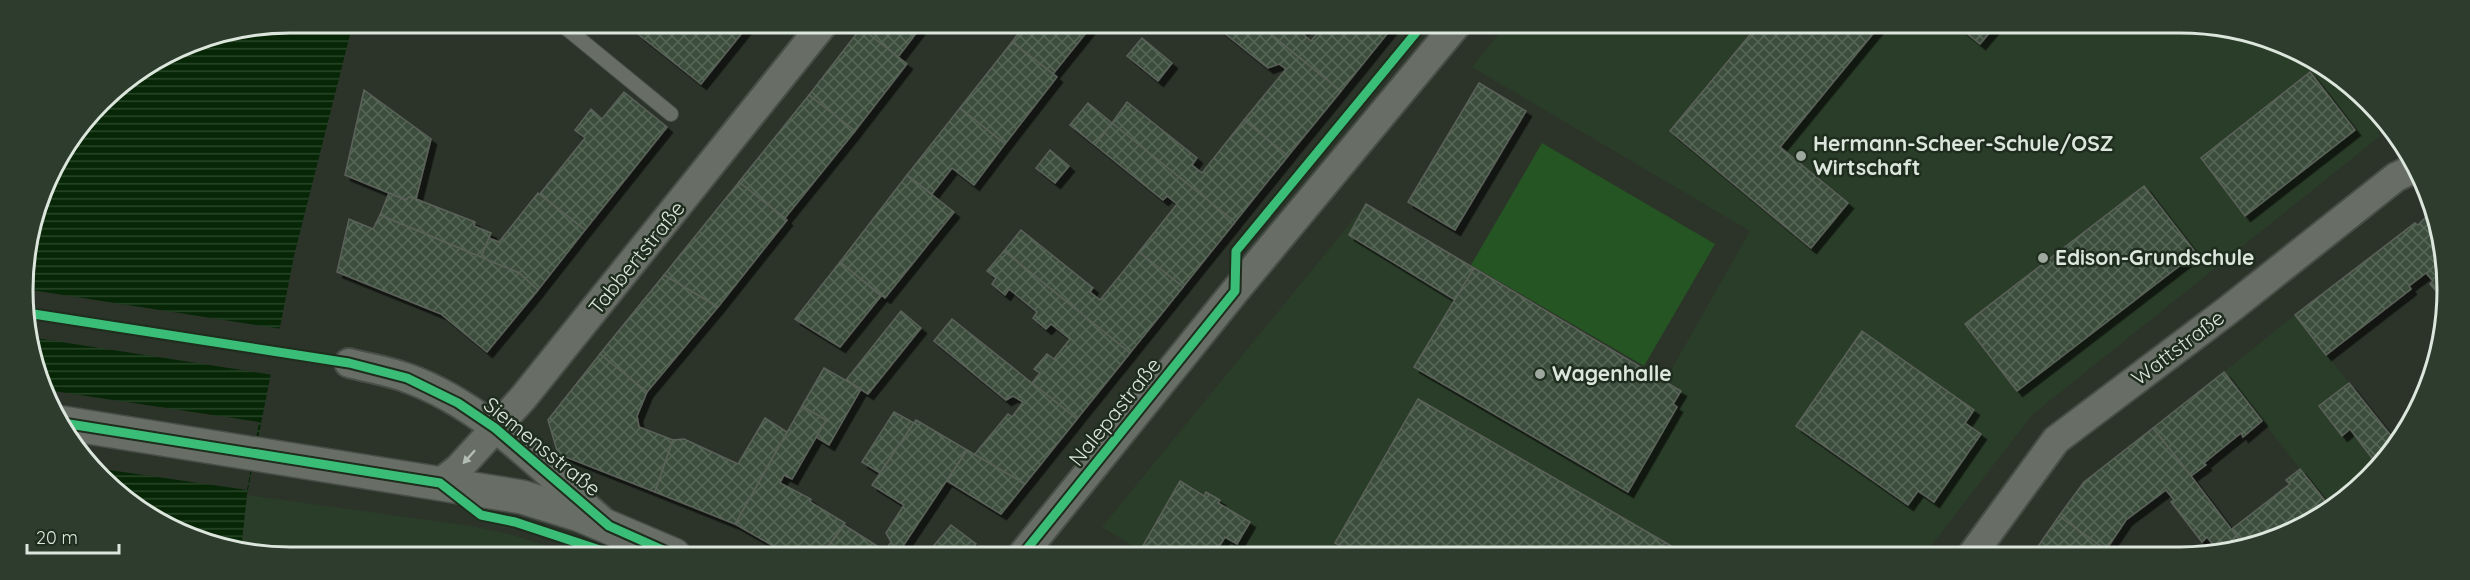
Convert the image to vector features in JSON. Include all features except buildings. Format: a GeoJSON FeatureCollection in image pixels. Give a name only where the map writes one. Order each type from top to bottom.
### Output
{"type":"FeatureCollection","features":[{"type":"Feature","properties":{"kind":"main road","name":"Siemensstraße"},"geometry":{"type":"LineString","coordinates":[[71,424],[522,497],[609,526],[656,547]]}},
{"type":"Feature","properties":{"kind":"street","name":"Tabbertstraße"},"geometry":{"type":"LineString","coordinates":[[440,483],[458,469],[571,341],[816,33]]}},
{"type":"Feature","properties":{"kind":"street","name":"Nalepastraße"},"geometry":{"type":"LineString","coordinates":[[1028,547],[1235,291],[1450,33]]}},
{"type":"Feature","properties":{"kind":"street","name":"Wattstraße"},"geometry":{"type":"LineString","coordinates":[[1978,547],[2056,440],[2227,311],[2396,177],[2408,171]]}},
{"type":"Feature","properties":{"kind":"street","name":"Siemensstraße"},"geometry":{"type":"LineString","coordinates":[[349,363],[390,372],[415,381],[458,403],[495,428],[609,526]]}},
{"type":"Feature","properties":{"kind":"lane"},"geometry":{"type":"LineString","coordinates":[[572,33],[671,114]]}},
{"type":"Feature","properties":{"kind":"shaded area"},"geometry":{"type":"Polygon","coordinates":[[[290,33],[350,33],[294,256],[247,495],[242,542],[223,538],[176,520],[147,504],[108,472],[86,446],[60,404],[47,373],[38,340],[33,290],[38,240],[53,192],[76,147],[108,108],[147,76],[192,53],[240,38],[290,33]]]}},
{"type":"Feature","properties":{"kind":"shaded area"},"geometry":{"type":"Polygon","coordinates":[[[1500,33],[2180,33],[2214,35],[2263,47],[2309,67],[2360,106],[2377,126],[2380,136],[2032,415],[1930,547],[1135,547],[1102,527],[1366,204],[1665,381],[1750,231],[1472,67],[1500,33]]]}},
{"type":"Feature","properties":{"kind":"shaded area"},"geometry":{"type":"Polygon","coordinates":[[[1542,143],[1715,244],[1644,366],[1471,265],[1542,143]]]}},
{"type":"Feature","properties":{"kind":"shaded area"},"geometry":{"type":"Polygon","coordinates":[[[2295,315],[2391,436],[2362,472],[2326,502],[2224,372],[2295,315]]]}},
{"type":"Feature","properties":{"kind":"shaded area"},"geometry":{"type":"Polygon","coordinates":[[[247,495],[471,526],[509,534],[550,547],[290,547],[242,542],[247,495]]]}},
{"type":"Feature","properties":{"kind":"pier"},"geometry":{"type":"Polygon","coordinates":[[[33,290],[282,329],[273,375],[38,338],[33,290]]]}},
{"type":"Feature","properties":{"kind":"pier"},"geometry":{"type":"Polygon","coordinates":[[[54,391],[259,422],[247,490],[106,470],[76,433],[54,391]]]}},
{"type":"Feature","properties":{"kind":"tram line"},"geometry":{"type":"LineString","coordinates":[[1031,547],[1218,316]]}},
{"type":"Feature","properties":{"kind":"cycle path"},"geometry":{"type":"LineString","coordinates":[[1028,547],[1235,291],[1236,251],[1416,33]]}},
{"type":"Feature","properties":{"kind":"cycle path"},"geometry":{"type":"LineString","coordinates":[[34,314],[349,363],[407,378],[458,403],[495,428],[609,526],[656,547]]}},
{"type":"Feature","properties":{"kind":"cycle path"},"geometry":{"type":"LineString","coordinates":[[71,424],[440,483],[481,515],[515,522],[591,547]]}},
{"type":"Feature","properties":{"kind":"place","name":"Hermann-Scheer-Schule/OSZ Wirtschaft"},"geometry":{"type":"Point","coordinates":[1801,156]}},
{"type":"Feature","properties":{"kind":"place","name":"Edison-Grundschule"},"geometry":{"type":"Point","coordinates":[2043,258]}},
{"type":"Feature","properties":{"kind":"place","name":"Wagenhalle"},"geometry":{"type":"Point","coordinates":[1540,374]}}]}
